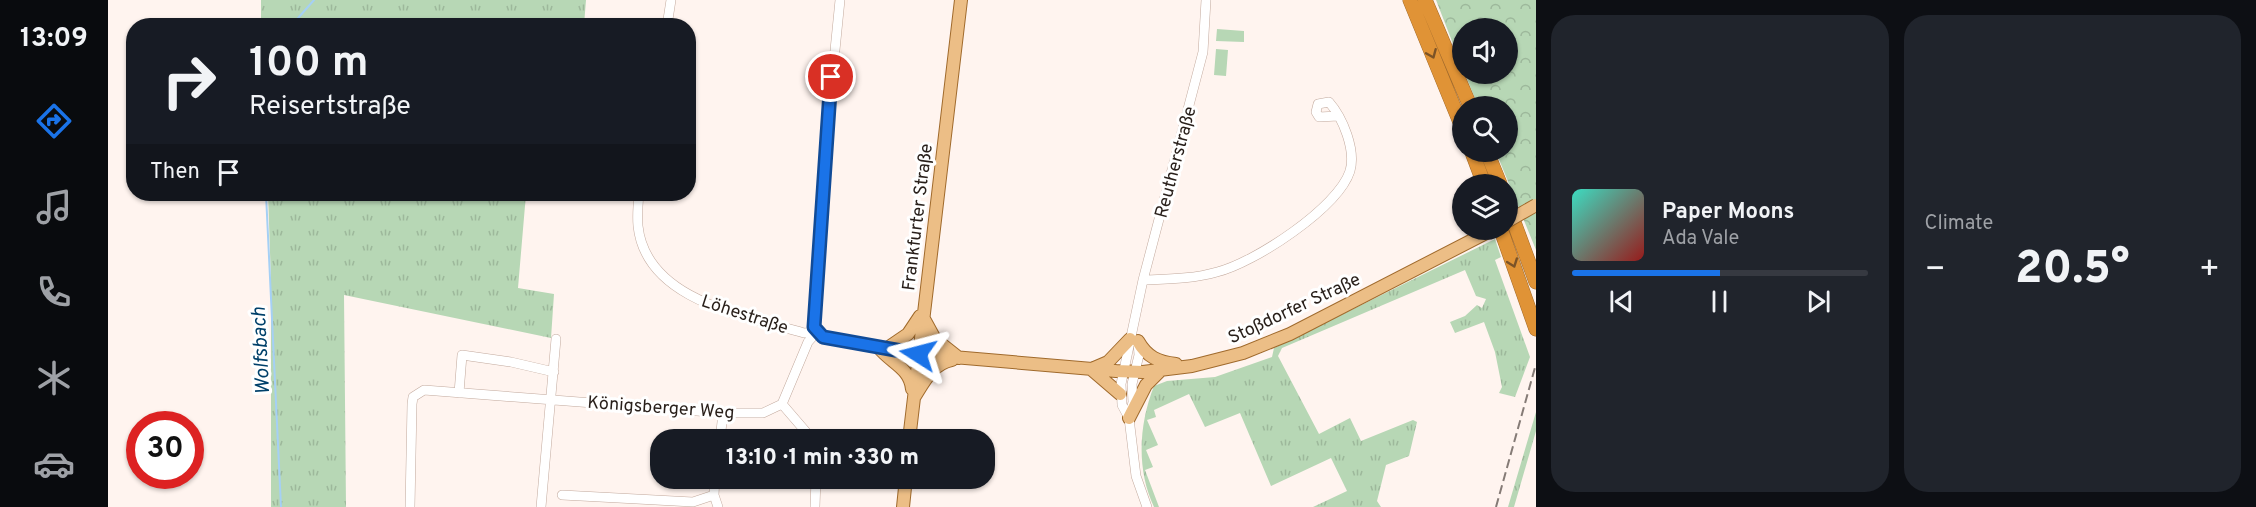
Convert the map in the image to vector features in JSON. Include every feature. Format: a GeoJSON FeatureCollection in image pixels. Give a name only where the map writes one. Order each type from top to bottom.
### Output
{"type":"FeatureCollection","features":[{"type":"Feature","properties":{"kind":"highway"},"geometry":{"type":"LineString","coordinates":[[1410,0],[1452,103]]}},
{"type":"Feature","properties":{"kind":"highway"},"geometry":{"type":"LineString","coordinates":[[1425,0],[1466,96]]}},
{"type":"Feature","properties":{"kind":"highway"},"geometry":{"type":"LineString","coordinates":[[1518,233],[1536,282]]}},
{"type":"Feature","properties":{"kind":"highway"},"geometry":{"type":"LineString","coordinates":[[1505,240],[1536,329]]}},
{"type":"Feature","properties":{"kind":"main road","name":"Frankfurter Straße"},"geometry":{"type":"LineString","coordinates":[[910,429],[961,0]]}},
{"type":"Feature","properties":{"kind":"main road"},"geometry":{"type":"LineString","coordinates":[[1518,215],[1536,205]]}},
{"type":"Feature","properties":{"kind":"main road","name":"Stoßdorfer Straße"},"geometry":{"type":"LineString","coordinates":[[918,354],[1129,371],[1192,366],[1243,354],[1290,334],[1473,240]]}},
{"type":"Feature","properties":{"kind":"main road"},"geometry":{"type":"LineString","coordinates":[[913,399],[911,381],[906,371],[888,359],[882,348],[908,334],[923,313],[935,339],[959,358]]}},
{"type":"Feature","properties":{"kind":"main road"},"geometry":{"type":"LineString","coordinates":[[1120,394],[1091,369],[1108,362],[1134,340],[1143,350],[1161,362],[1192,366]]}},
{"type":"Feature","properties":{"kind":"main road"},"geometry":{"type":"LineString","coordinates":[[913,399],[930,372],[944,362],[959,358]]}},
{"type":"Feature","properties":{"kind":"main road"},"geometry":{"type":"LineString","coordinates":[[1129,418],[1146,385],[1161,370]]}},
{"type":"Feature","properties":{"kind":"main road"},"geometry":{"type":"LineString","coordinates":[[903,507],[905,489]]}},
{"type":"Feature","properties":{"kind":"street"},"geometry":{"type":"LineString","coordinates":[[668,18],[671,0]]}},
{"type":"Feature","properties":{"kind":"street"},"geometry":{"type":"LineString","coordinates":[[804,429],[782,404],[808,342],[816,332],[814,321],[823,170],[840,0]]}},
{"type":"Feature","properties":{"kind":"street","name":"Reutherstraße"},"geometry":{"type":"LineString","coordinates":[[1120,394],[1129,371],[1143,280],[1203,52],[1206,0]]}},
{"type":"Feature","properties":{"kind":"street"},"geometry":{"type":"LineString","coordinates":[[1143,280],[1195,277],[1219,272],[1278,243],[1324,206],[1338,194],[1351,164],[1349,142],[1338,116]]}},
{"type":"Feature","properties":{"kind":"street","name":"Löhestraße"},"geometry":{"type":"LineString","coordinates":[[639,201],[638,226],[645,250],[660,273],[679,289],[702,303],[804,333],[816,332],[823,337],[918,354]]}},
{"type":"Feature","properties":{"kind":"street"},"geometry":{"type":"LineString","coordinates":[[541,507],[543,463],[552,398],[556,339]]}},
{"type":"Feature","properties":{"kind":"street"},"geometry":{"type":"LineString","coordinates":[[459,393],[462,355],[511,362],[554,372]]}},
{"type":"Feature","properties":{"kind":"street"},"geometry":{"type":"LineString","coordinates":[[1129,371],[1129,418],[1136,476],[1147,507]]}},
{"type":"Feature","properties":{"kind":"street","name":"Königsberger Weg"},"geometry":{"type":"LineString","coordinates":[[410,507],[413,397],[424,390],[552,398],[723,413],[763,413],[782,404]]}},
{"type":"Feature","properties":{"kind":"street"},"geometry":{"type":"LineString","coordinates":[[1120,394],[1129,418]]}},
{"type":"Feature","properties":{"kind":"street"},"geometry":{"type":"LineString","coordinates":[[721,429],[723,413]]}},
{"type":"Feature","properties":{"kind":"street"},"geometry":{"type":"LineString","coordinates":[[715,489],[718,507]]}},
{"type":"Feature","properties":{"kind":"street"},"geometry":{"type":"LineString","coordinates":[[814,507],[815,489]]}},
{"type":"Feature","properties":{"kind":"street"},"geometry":{"type":"LineString","coordinates":[[562,495],[640,503],[693,502],[714,495]]}},
{"type":"Feature","properties":{"kind":"green space"},"geometry":{"type":"Polygon","coordinates":[[[261,0],[586,0],[585,18],[261,18],[261,0]]]}},
{"type":"Feature","properties":{"kind":"green space"},"geometry":{"type":"Polygon","coordinates":[[[1436,0],[1536,0],[1536,250],[1518,206],[1518,174],[1505,174],[1500,162],[1518,162],[1518,96],[1474,96],[1469,84],[1518,84],[1518,18],[1452,18],[1452,41],[1436,0]]]}},
{"type":"Feature","properties":{"kind":"green space"},"geometry":{"type":"Polygon","coordinates":[[[1217,29],[1244,31],[1244,42],[1216,41],[1217,29]]]}},
{"type":"Feature","properties":{"kind":"green space"},"geometry":{"type":"Polygon","coordinates":[[[1216,49],[1228,50],[1226,76],[1214,75],[1216,49]]]}},
{"type":"Feature","properties":{"kind":"green space"},"geometry":{"type":"Polygon","coordinates":[[[268,201],[525,201],[518,288],[554,294],[551,338],[344,295],[346,507],[271,507],[271,281],[268,201]]]}},
{"type":"Feature","properties":{"kind":"green space"},"geometry":{"type":"Polygon","coordinates":[[[1495,240],[1501,257],[1495,260],[1530,357],[1515,397],[1499,393],[1502,387],[1495,352],[1484,322],[1455,333],[1450,322],[1465,316],[1477,305],[1482,308],[1486,299],[1476,296],[1465,270],[1282,348],[1278,356],[1319,434],[1350,418],[1361,441],[1413,420],[1417,422],[1409,456],[1386,465],[1377,501],[1381,507],[1313,507],[1347,491],[1331,458],[1271,486],[1240,413],[1205,427],[1189,394],[1154,410],[1156,417],[1147,420],[1158,445],[1146,450],[1153,467],[1145,470],[1159,507],[1154,507],[1144,477],[1142,446],[1145,416],[1154,386],[1167,381],[1215,377],[1272,357],[1274,348],[1495,240]]]}},
{"type":"Feature","properties":{"kind":"green space"},"geometry":{"type":"Polygon","coordinates":[[[1536,412],[1536,431],[1514,507],[1508,507],[1536,412]]]}},
{"type":"Feature","properties":{"kind":"waterway","name":"Wolfsbach"},"geometry":{"type":"LineString","coordinates":[[298,18],[314,0]]}},
{"type":"Feature","properties":{"kind":"waterway","name":"Wolfsbach"},"geometry":{"type":"LineString","coordinates":[[266,201],[281,507]]}},
{"type":"Feature","properties":{"kind":"railway"},"geometry":{"type":"LineString","coordinates":[[1496,507],[1536,364]]}},
{"type":"Feature","properties":{"kind":"route"},"geometry":{"type":"LineString","coordinates":[[831,77],[814,327],[816,332],[823,337],[918,354]]}}]}
